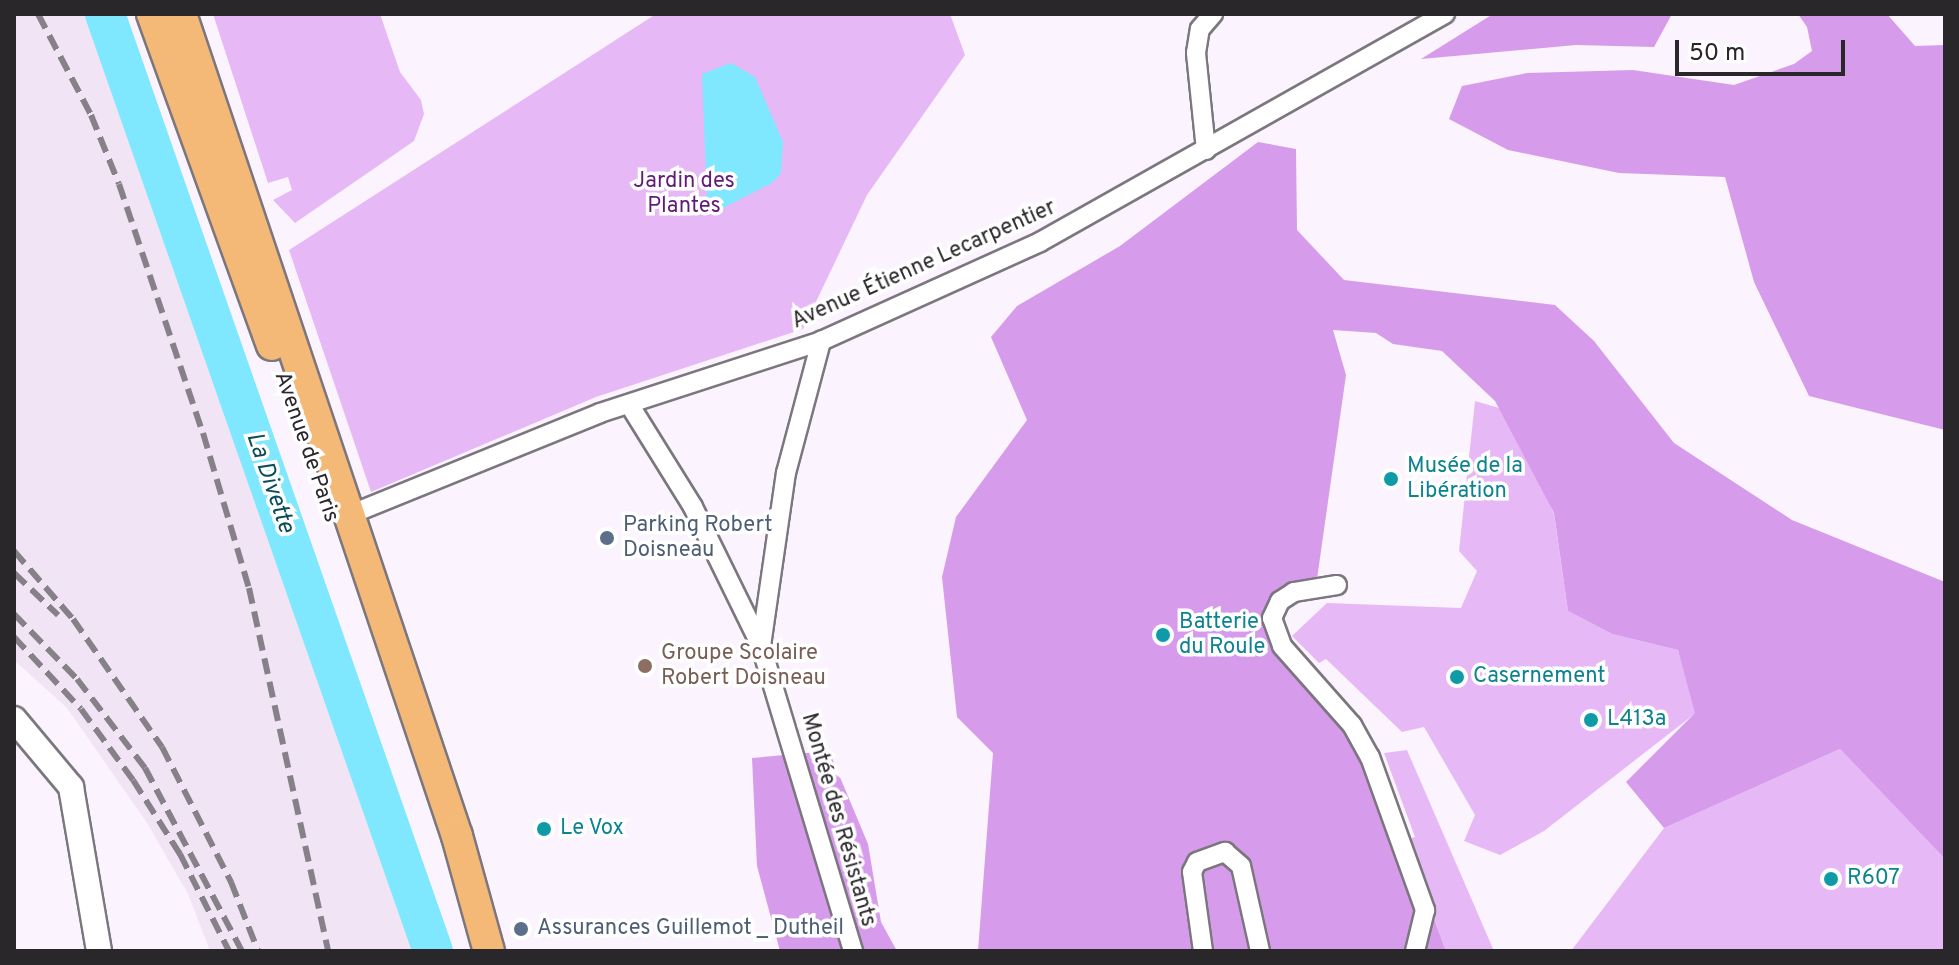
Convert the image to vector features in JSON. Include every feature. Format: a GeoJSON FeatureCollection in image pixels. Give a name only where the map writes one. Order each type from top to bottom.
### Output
{"type":"FeatureCollection","features":[{"type":"Feature","properties":{"kind":"main road","name":"Avenue de Paris"},"geometry":{"type":"LineString","coordinates":[[152,14],[273,348],[418,777],[442,843],[464,876]]}},
{"type":"Feature","properties":{"kind":"main road","name":"Avenue de Paris"},"geometry":{"type":"LineString","coordinates":[[181,14],[457,836],[464,876],[489,951]]}},
{"type":"Feature","properties":{"kind":"street"},"geometry":{"type":"LineString","coordinates":[[1206,150],[1196,53],[1200,29],[1213,14]]}},
{"type":"Feature","properties":{"kind":"street","name":"Avenue Étienne Lecarpentier"},"geometry":{"type":"LineString","coordinates":[[349,515],[629,404],[821,341],[1040,242],[1445,14]]}},
{"type":"Feature","properties":{"kind":"street"},"geometry":{"type":"LineString","coordinates":[[761,646],[786,473],[821,341]]}},
{"type":"Feature","properties":{"kind":"street","name":"Montée des Résistants"},"geometry":{"type":"LineString","coordinates":[[629,404],[693,507],[761,646],[853,951]]}},
{"type":"Feature","properties":{"kind":"street"},"geometry":{"type":"LineString","coordinates":[[1337,585],[1294,592],[1280,601],[1272,618],[1282,646],[1352,725],[1370,757],[1425,910],[1415,951]]}},
{"type":"Feature","properties":{"kind":"street"},"geometry":{"type":"LineString","coordinates":[[14,719],[71,787],[99,951]]}},
{"type":"Feature","properties":{"kind":"street"},"geometry":{"type":"LineString","coordinates":[[1203,951],[1192,872],[1197,862],[1225,852],[1241,866],[1260,951]]}},
{"type":"Feature","properties":{"kind":"shaded area"},"geometry":{"type":"Polygon","coordinates":[[[14,14],[85,14],[416,951],[210,951],[188,894],[147,823],[67,708],[14,660],[14,14]]]}},
{"type":"Feature","properties":{"kind":"shaded area"},"geometry":{"type":"Polygon","coordinates":[[[1493,14],[1672,14],[1654,47],[1576,45],[1421,59],[1493,14]]]}},
{"type":"Feature","properties":{"kind":"shaded area"},"geometry":{"type":"Polygon","coordinates":[[[1798,14],[1887,14],[1915,46],[1945,45],[1945,430],[1809,396],[1754,282],[1725,177],[1619,173],[1508,150],[1449,119],[1462,86],[1527,73],[1633,70],[1734,85],[1794,64],[1812,51],[1807,27],[1798,14]]]}},
{"type":"Feature","properties":{"kind":"shaded area"},"geometry":{"type":"Polygon","coordinates":[[[1258,142],[1296,149],[1297,230],[1344,280],[1555,305],[1594,341],[1674,443],[1792,520],[1945,582],[1945,859],[1840,749],[1664,828],[1626,782],[1695,713],[1678,650],[1612,634],[1568,611],[1554,513],[1495,401],[1442,351],[1393,344],[1376,333],[1333,330],[1346,375],[1316,586],[1280,601],[1282,646],[1362,723],[1446,951],[978,951],[993,753],[957,717],[942,577],[956,517],[1027,420],[991,337],[1017,306],[1120,246],[1258,142]]]}},
{"type":"Feature","properties":{"kind":"shaded area"},"geometry":{"type":"Polygon","coordinates":[[[829,751],[868,844],[881,922],[897,951],[780,951],[757,866],[752,758],[829,751]]]}},
{"type":"Feature","properties":{"kind":"green space"},"geometry":{"type":"Polygon","coordinates":[[[213,14],[380,14],[400,72],[421,100],[424,114],[414,141],[295,223],[273,200],[292,190],[288,177],[268,183],[213,14]]]}},
{"type":"Feature","properties":{"kind":"green space","name":"Jardin des Plantes"},"geometry":{"type":"Polygon","coordinates":[[[656,14],[950,14],[965,55],[867,195],[803,329],[596,397],[371,492],[289,250],[656,14]]]}},
{"type":"Feature","properties":{"kind":"green space"},"geometry":{"type":"Polygon","coordinates":[[[1475,401],[1506,410],[1554,514],[1568,611],[1612,634],[1678,650],[1697,712],[1544,831],[1500,855],[1464,841],[1475,815],[1424,727],[1402,732],[1326,659],[1319,663],[1292,636],[1327,603],[1461,608],[1477,571],[1459,551],[1475,401]]]}},
{"type":"Feature","properties":{"kind":"green space"},"geometry":{"type":"Polygon","coordinates":[[[1840,749],[1945,859],[1945,951],[1571,951],[1664,828],[1840,749]]]}},
{"type":"Feature","properties":{"kind":"green space"},"geometry":{"type":"Polygon","coordinates":[[[1407,750],[1494,951],[1446,951],[1406,840],[1415,837],[1384,753],[1407,750]]]}},
{"type":"Feature","properties":{"kind":"water"},"geometry":{"type":"Polygon","coordinates":[[[731,63],[755,77],[783,142],[781,173],[772,183],[723,208],[707,198],[702,74],[731,63]]]}},
{"type":"Feature","properties":{"kind":"waterway","name":"La Divette"},"geometry":{"type":"LineString","coordinates":[[105,14],[433,951]]}},
{"type":"Feature","properties":{"kind":"railway"},"geometry":{"type":"LineString","coordinates":[[38,14],[91,115],[119,184],[203,433],[249,588],[328,951]]}},
{"type":"Feature","properties":{"kind":"railway"},"geometry":{"type":"LineString","coordinates":[[14,551],[73,619],[162,747],[231,882],[258,951]]}},
{"type":"Feature","properties":{"kind":"railway"},"geometry":{"type":"LineString","coordinates":[[14,573],[58,615]]}},
{"type":"Feature","properties":{"kind":"railway"},"geometry":{"type":"LineString","coordinates":[[14,614],[77,679],[145,768],[242,951]]}},
{"type":"Feature","properties":{"kind":"railway"},"geometry":{"type":"LineString","coordinates":[[14,637],[81,709],[133,780],[180,854],[229,951]]}},
{"type":"Feature","properties":{"kind":"place","name":"Musée de la Libération"},"geometry":{"type":"Point","coordinates":[1391,479]}},
{"type":"Feature","properties":{"kind":"place","name":"Parking Robert Doisneau"},"geometry":{"type":"Point","coordinates":[607,538]}},
{"type":"Feature","properties":{"kind":"place","name":"Batterie du Roule"},"geometry":{"type":"Point","coordinates":[1163,635]}},
{"type":"Feature","properties":{"kind":"place","name":"Groupe Scolaire Robert Doisneau"},"geometry":{"type":"Point","coordinates":[645,666]}},
{"type":"Feature","properties":{"kind":"place","name":"Casernement"},"geometry":{"type":"Point","coordinates":[1457,677]}},
{"type":"Feature","properties":{"kind":"place","name":"L413a"},"geometry":{"type":"Point","coordinates":[1591,720]}},
{"type":"Feature","properties":{"kind":"place","name":"Le Vox"},"geometry":{"type":"Point","coordinates":[544,829]}},
{"type":"Feature","properties":{"kind":"place","name":"R607"},"geometry":{"type":"Point","coordinates":[1831,879]}},
{"type":"Feature","properties":{"kind":"place","name":"Assurances Guillemot _ Dutheil"},"geometry":{"type":"Point","coordinates":[521,929]}}]}
